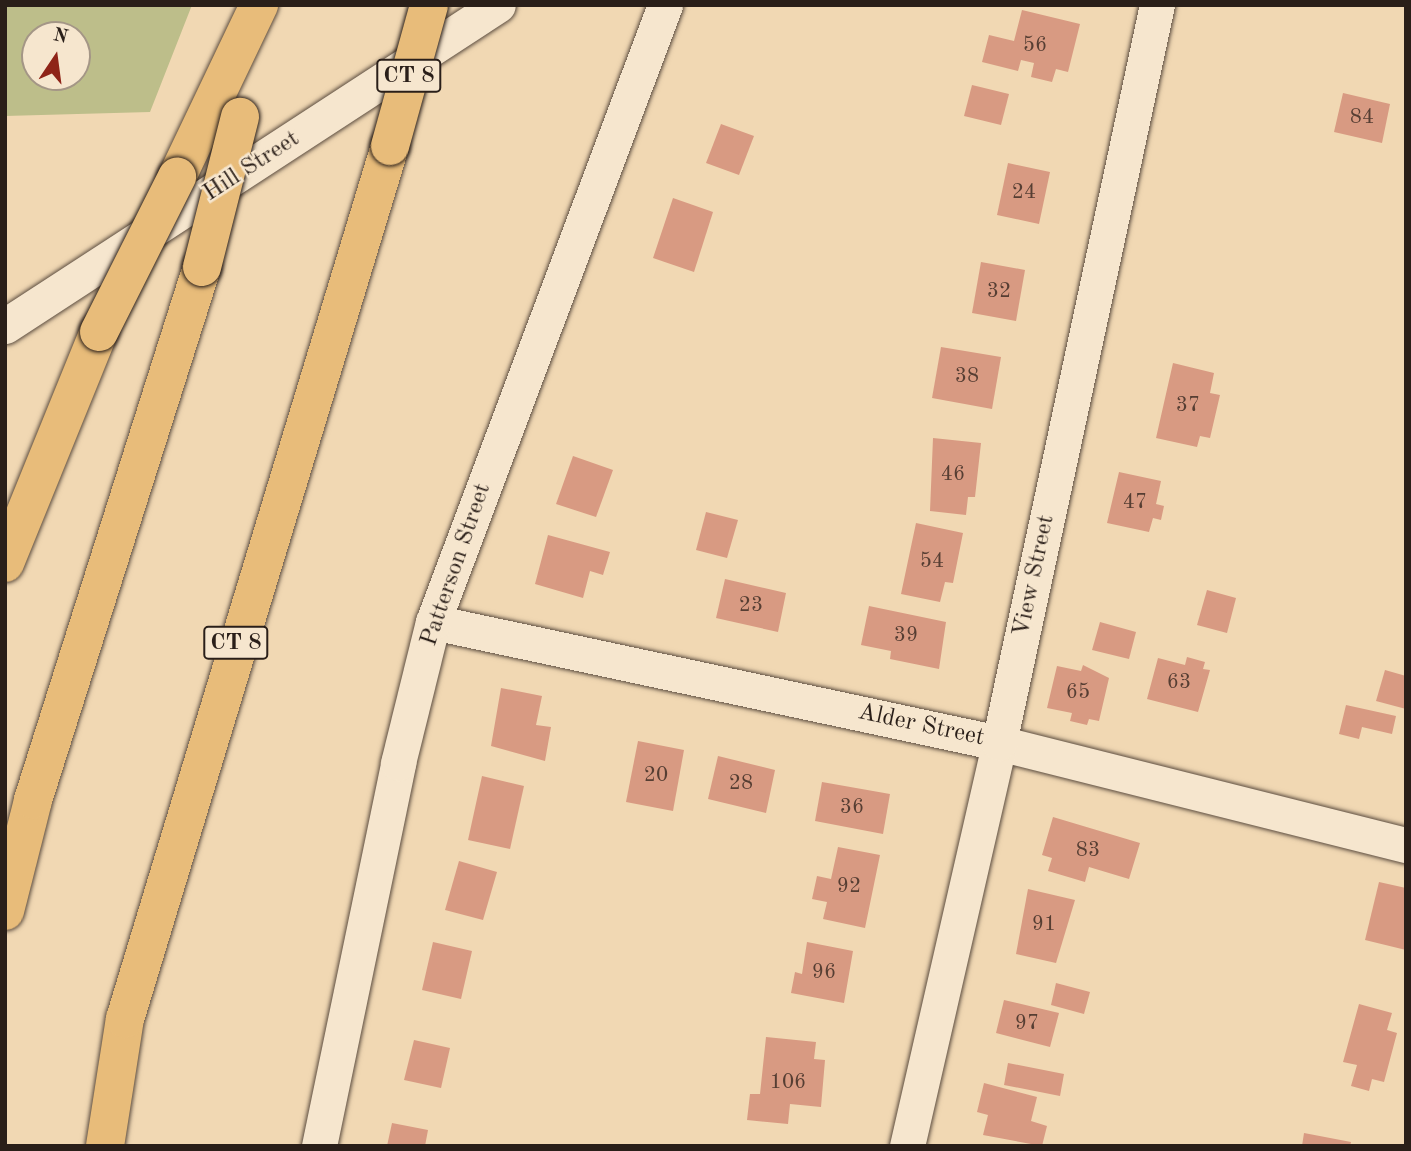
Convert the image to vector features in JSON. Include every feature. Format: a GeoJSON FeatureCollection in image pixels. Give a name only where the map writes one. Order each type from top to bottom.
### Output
{"type":"FeatureCollection","features":[{"type":"Feature","properties":{"kind":"highway"},"geometry":{"type":"LineString","coordinates":[[5,563],[99,332],[259,5]]}},
{"type":"Feature","properties":{"kind":"highway"},"geometry":{"type":"LineString","coordinates":[[5,911],[33,800],[202,267],[240,117],[273,5]]}},
{"type":"Feature","properties":{"kind":"highway","name":"CT 8"},"geometry":{"type":"LineString","coordinates":[[105,1146],[125,1019],[390,146],[429,5]]}},
{"type":"Feature","properties":{"kind":"street","name":"Hill Street"},"geometry":{"type":"LineString","coordinates":[[5,326],[498,5]]}},
{"type":"Feature","properties":{"kind":"street","name":"Patterson Street"},"geometry":{"type":"LineString","coordinates":[[319,1146],[398,763],[433,622],[666,5]]}},
{"type":"Feature","properties":{"kind":"street","name":"View Street"},"geometry":{"type":"LineString","coordinates":[[906,1146],[999,743],[1157,5]]}},
{"type":"Feature","properties":{"kind":"street","name":"Alder Street"},"geometry":{"type":"LineString","coordinates":[[433,622],[999,743],[1406,845]]}},
{"type":"Feature","properties":{"kind":"green space"},"geometry":{"type":"Polygon","coordinates":[[[5,5],[192,5],[150,112],[5,116],[5,5]]]}},
{"type":"Feature","properties":{"kind":"building"},"geometry":{"type":"Polygon","coordinates":[[[1022,10],[1080,24],[1068,72],[1056,69],[1052,82],[1031,77],[1034,63],[1021,60],[1018,71],[982,62],[989,35],[1014,41],[1022,10]]]}},
{"type":"Feature","properties":{"kind":"building"},"geometry":{"type":"Polygon","coordinates":[[[972,85],[1009,94],[1001,125],[964,116],[972,85]]]}},
{"type":"Feature","properties":{"kind":"building"},"geometry":{"type":"Polygon","coordinates":[[[1343,93],[1390,104],[1382,143],[1334,132],[1343,93]]]}},
{"type":"Feature","properties":{"kind":"building"},"geometry":{"type":"Polygon","coordinates":[[[721,124],[754,136],[739,175],[706,163],[721,124]]]}},
{"type":"Feature","properties":{"kind":"building"},"geometry":{"type":"Polygon","coordinates":[[[1008,163],[1050,172],[1039,224],[997,215],[1008,163]]]}},
{"type":"Feature","properties":{"kind":"building"},"geometry":{"type":"Polygon","coordinates":[[[673,198],[713,212],[694,272],[653,258],[673,198]]]}},
{"type":"Feature","properties":{"kind":"building"},"geometry":{"type":"Polygon","coordinates":[[[981,262],[1025,270],[1016,321],[972,313],[981,262]]]}},
{"type":"Feature","properties":{"kind":"building"},"geometry":{"type":"Polygon","coordinates":[[[941,347],[1001,357],[992,409],[932,398],[941,347]]]}},
{"type":"Feature","properties":{"kind":"building"},"geometry":{"type":"Polygon","coordinates":[[[1173,363],[1214,373],[1210,393],[1220,395],[1210,438],[1200,436],[1197,447],[1156,438],[1173,363]]]}},
{"type":"Feature","properties":{"kind":"building"},"geometry":{"type":"Polygon","coordinates":[[[933,438],[981,443],[975,497],[968,497],[966,515],[930,511],[933,438]]]}},
{"type":"Feature","properties":{"kind":"building"},"geometry":{"type":"Polygon","coordinates":[[[573,456],[613,470],[596,517],[556,504],[573,456]]]}},
{"type":"Feature","properties":{"kind":"building"},"geometry":{"type":"Polygon","coordinates":[[[1119,472],[1161,481],[1156,504],[1164,506],[1161,520],[1153,518],[1149,532],[1107,523],[1119,472]]]}},
{"type":"Feature","properties":{"kind":"building"},"geometry":{"type":"Polygon","coordinates":[[[706,512],[738,520],[727,558],[696,550],[706,512]]]}},
{"type":"Feature","properties":{"kind":"building"},"geometry":{"type":"Polygon","coordinates":[[[916,523],[963,533],[953,583],[945,582],[940,602],[901,594],[916,523]]]}},
{"type":"Feature","properties":{"kind":"building"},"geometry":{"type":"Polygon","coordinates":[[[548,535],[610,552],[603,575],[590,571],[583,598],[535,584],[548,535]]]}},
{"type":"Feature","properties":{"kind":"building"},"geometry":{"type":"Polygon","coordinates":[[[725,579],[786,593],[778,632],[716,618],[725,579]]]}},
{"type":"Feature","properties":{"kind":"building"},"geometry":{"type":"Polygon","coordinates":[[[1207,590],[1236,598],[1227,633],[1197,625],[1207,590]]]}},
{"type":"Feature","properties":{"kind":"building"},"geometry":{"type":"Polygon","coordinates":[[[869,606],[946,622],[939,669],[890,659],[891,651],[861,645],[869,606]]]}},
{"type":"Feature","properties":{"kind":"building"},"geometry":{"type":"Polygon","coordinates":[[[1100,622],[1136,632],[1129,659],[1092,650],[1100,622]]]}},
{"type":"Feature","properties":{"kind":"building"},"geometry":{"type":"Polygon","coordinates":[[[1187,657],[1205,662],[1203,669],[1210,670],[1198,712],[1147,699],[1158,658],[1185,665],[1187,657]]]}},
{"type":"Feature","properties":{"kind":"building"},"geometry":{"type":"Polygon","coordinates":[[[1083,665],[1109,678],[1099,721],[1089,719],[1087,725],[1070,721],[1072,713],[1047,708],[1057,666],[1081,671],[1083,665]]]}},
{"type":"Feature","properties":{"kind":"building"},"geometry":{"type":"Polygon","coordinates":[[[1385,670],[1406,676],[1406,709],[1376,701],[1385,670]]]}},
{"type":"Feature","properties":{"kind":"building"},"geometry":{"type":"Polygon","coordinates":[[[501,688],[542,696],[536,725],[551,727],[545,761],[491,746],[501,688]]]}},
{"type":"Feature","properties":{"kind":"building"},"geometry":{"type":"Polygon","coordinates":[[[1346,705],[1396,716],[1392,734],[1362,727],[1359,739],[1339,734],[1346,705]]]}},
{"type":"Feature","properties":{"kind":"building"},"geometry":{"type":"Polygon","coordinates":[[[638,741],[684,750],[673,811],[626,802],[638,741]]]}},
{"type":"Feature","properties":{"kind":"building"},"geometry":{"type":"Polygon","coordinates":[[[718,756],[775,770],[766,813],[708,799],[718,756]]]}},
{"type":"Feature","properties":{"kind":"building"},"geometry":{"type":"Polygon","coordinates":[[[482,776],[524,786],[510,849],[468,840],[482,776]]]}},
{"type":"Feature","properties":{"kind":"building"},"geometry":{"type":"Polygon","coordinates":[[[822,782],[890,794],[883,834],[815,821],[822,782]]]}},
{"type":"Feature","properties":{"kind":"building"},"geometry":{"type":"Polygon","coordinates":[[[1053,817],[1140,843],[1129,879],[1089,867],[1085,882],[1048,871],[1052,858],[1042,855],[1053,817]]]}},
{"type":"Feature","properties":{"kind":"building"},"geometry":{"type":"Polygon","coordinates":[[[838,847],[880,855],[865,928],[823,919],[827,902],[812,899],[817,876],[831,879],[838,847]]]}},
{"type":"Feature","properties":{"kind":"building"},"geometry":{"type":"Polygon","coordinates":[[[459,861],[497,872],[483,920],[445,910],[459,861]]]}},
{"type":"Feature","properties":{"kind":"building"},"geometry":{"type":"Polygon","coordinates":[[[1379,882],[1406,888],[1406,950],[1365,940],[1379,882]]]}},
{"type":"Feature","properties":{"kind":"building"},"geometry":{"type":"Polygon","coordinates":[[[1028,889],[1075,900],[1056,963],[1016,954],[1028,889]]]}},
{"type":"Feature","properties":{"kind":"building"},"geometry":{"type":"Polygon","coordinates":[[[433,942],[472,951],[461,999],[422,990],[433,942]]]}},
{"type":"Feature","properties":{"kind":"building"},"geometry":{"type":"Polygon","coordinates":[[[807,942],[853,951],[844,1003],[791,993],[795,972],[802,974],[807,942]]]}},
{"type":"Feature","properties":{"kind":"building"},"geometry":{"type":"Polygon","coordinates":[[[1056,983],[1090,992],[1084,1014],[1051,1005],[1056,983]]]}},
{"type":"Feature","properties":{"kind":"building"},"geometry":{"type":"Polygon","coordinates":[[[1004,1000],[1059,1013],[1050,1047],[996,1033],[1004,1000]]]}},
{"type":"Feature","properties":{"kind":"building"},"geometry":{"type":"Polygon","coordinates":[[[1359,1004],[1392,1013],[1387,1030],[1397,1033],[1384,1082],[1372,1079],[1369,1091],[1351,1086],[1357,1065],[1343,1062],[1359,1004]]]}},
{"type":"Feature","properties":{"kind":"building"},"geometry":{"type":"Polygon","coordinates":[[[766,1037],[816,1042],[814,1059],[825,1060],[821,1107],[790,1104],[788,1124],[747,1120],[750,1094],[760,1094],[766,1037]]]}},
{"type":"Feature","properties":{"kind":"building"},"geometry":{"type":"Polygon","coordinates":[[[414,1040],[450,1048],[441,1088],[404,1080],[414,1040]]]}},
{"type":"Feature","properties":{"kind":"building"},"geometry":{"type":"Polygon","coordinates":[[[1008,1063],[1064,1074],[1060,1096],[1004,1085],[1008,1063]]]}},
{"type":"Feature","properties":{"kind":"building"},"geometry":{"type":"Polygon","coordinates":[[[984,1083],[1037,1097],[1031,1121],[1047,1126],[1042,1146],[983,1135],[988,1115],[977,1112],[984,1083]]]}},
{"type":"Feature","properties":{"kind":"building"},"geometry":{"type":"Polygon","coordinates":[[[392,1123],[428,1130],[425,1146],[387,1146],[392,1123]]]}},
{"type":"Feature","properties":{"kind":"building"},"geometry":{"type":"Polygon","coordinates":[[[1304,1133],[1351,1142],[1350,1146],[1302,1146],[1304,1133]]]}}]}
